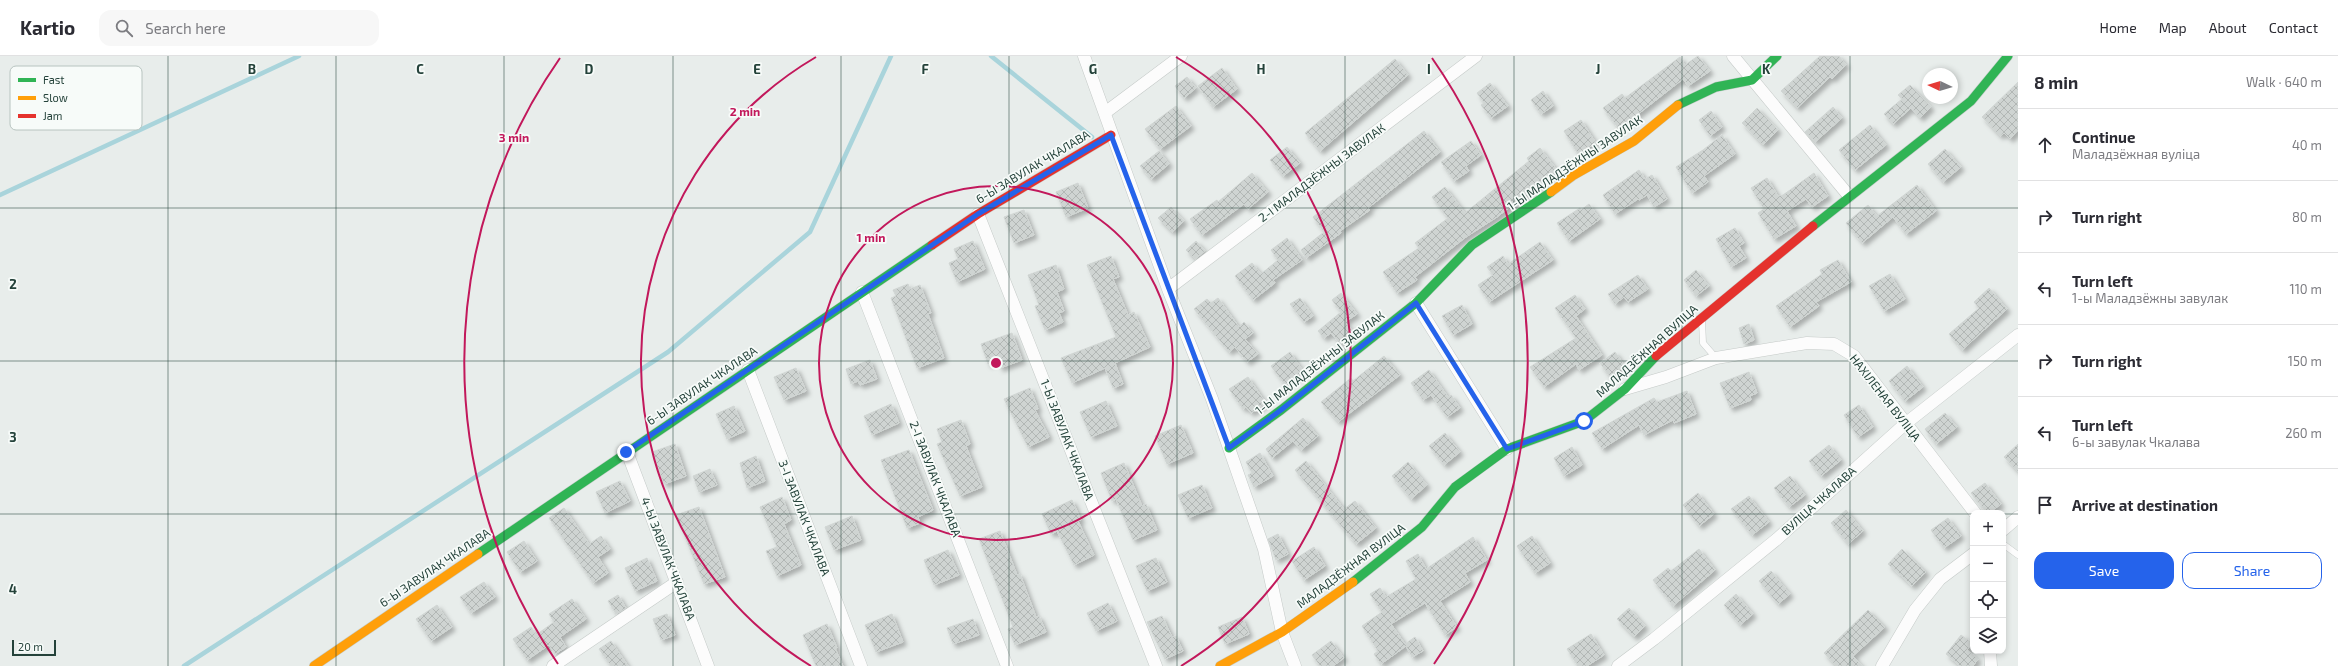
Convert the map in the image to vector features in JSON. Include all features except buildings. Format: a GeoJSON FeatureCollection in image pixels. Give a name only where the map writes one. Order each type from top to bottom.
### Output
{"type":"FeatureCollection","features":[{"type":"Feature","properties":{"kind":"street"},"geometry":{"type":"LineString","coordinates":[[1084,56],[1106,112],[1111,135],[1229,448],[1264,549],[1282,632],[1295,666]]}},
{"type":"Feature","properties":{"kind":"street"},"geometry":{"type":"LineString","coordinates":[[1106,112],[1181,56]]}},
{"type":"Feature","properties":{"kind":"street","name":"2-І МАЛАДЗЁЖНЫ ЗАВУЛАК"},"geometry":{"type":"LineString","coordinates":[[1168,289],[1476,56]]}},
{"type":"Feature","properties":{"kind":"street"},"geometry":{"type":"LineString","coordinates":[[1733,56],[1849,196]]}},
{"type":"Feature","properties":{"kind":"street"},"geometry":{"type":"LineString","coordinates":[[1752,80],[1777,56]]}},
{"type":"Feature","properties":{"kind":"street","name":"МАЛАДЗЁЖНАЯ ВУЛІЦА"},"geometry":{"type":"LineString","coordinates":[[1220,666],[1282,632],[1355,581],[1422,527],[1454,487],[1507,449],[1584,421],[1625,389],[1646,364],[1701,318],[1849,196],[1971,101],[2008,56]]}},
{"type":"Feature","properties":{"kind":"street","name":"1-Ы МАЛАДЗЁЖНЫ ЗАВУЛАК"},"geometry":{"type":"LineString","coordinates":[[1229,448],[1281,410],[1416,303],[1472,245],[1528,209],[1574,175],[1634,141],[1676,106],[1716,87],[1752,80]]}},
{"type":"Feature","properties":{"kind":"street","name":"6-Ы ЗАВУЛАК ЧКАЛАВА"},"geometry":{"type":"LineString","coordinates":[[314,666],[626,452],[978,214],[1111,135]]}},
{"type":"Feature","properties":{"kind":"street","name":"1-Ы ЗАВУЛАК ЧКАЛАВА"},"geometry":{"type":"LineString","coordinates":[[978,214],[1156,666]]}},
{"type":"Feature","properties":{"kind":"street","name":"2-І ЗАВУЛАК ЧКАЛАВА"},"geometry":{"type":"LineString","coordinates":[[862,292],[1007,666]]}},
{"type":"Feature","properties":{"kind":"street"},"geometry":{"type":"LineString","coordinates":[[1416,303],[1507,449]]}},
{"type":"Feature","properties":{"kind":"street","name":"ВУЛІЦА ЧКАЛАВА"},"geometry":{"type":"LineString","coordinates":[[1618,666],[1654,640],[1777,539],[1905,424],[2018,335]]}},
{"type":"Feature","properties":{"kind":"street","name":"НАХІЛЕНАЯ ВУЛІЦА"},"geometry":{"type":"LineString","coordinates":[[1625,389],[1666,377],[1716,358],[1808,343],[1834,344],[1854,356],[1973,510]]}},
{"type":"Feature","properties":{"kind":"street","name":"3-І ЗАВУЛАК ЧКАЛАВА"},"geometry":{"type":"LineString","coordinates":[[748,370],[861,666]]}},
{"type":"Feature","properties":{"kind":"street","name":"4-Ы ЗАВУЛАК ЧКАЛАВА"},"geometry":{"type":"LineString","coordinates":[[626,452],[708,666]]}},
{"type":"Feature","properties":{"kind":"street"},"geometry":{"type":"LineString","coordinates":[[2006,527],[2018,517]]}},
{"type":"Feature","properties":{"kind":"street"},"geometry":{"type":"LineString","coordinates":[[1882,666],[1915,610],[1940,579],[1970,556]]}},
{"type":"Feature","properties":{"kind":"street"},"geometry":{"type":"LineString","coordinates":[[553,666],[677,582]]}},
{"type":"Feature","properties":{"kind":"street"},"geometry":{"type":"LineString","coordinates":[[1990,654],[1991,666]]}},
{"type":"Feature","properties":{"kind":"lane"},"geometry":{"type":"LineString","coordinates":[[1701,318],[1703,342],[1716,358]]}},
{"type":"Feature","properties":{"kind":"lane"},"geometry":{"type":"LineString","coordinates":[[2006,546],[2018,555]]}},
{"type":"Feature","properties":{"kind":"waterway"},"geometry":{"type":"LineString","coordinates":[[142,129],[299,56]]}},
{"type":"Feature","properties":{"kind":"waterway"},"geometry":{"type":"LineString","coordinates":[[184,666],[668,352],[810,232],[891,56]]}},
{"type":"Feature","properties":{"kind":"waterway"},"geometry":{"type":"LineString","coordinates":[[991,56],[1092,137]]}},
{"type":"Feature","properties":{"kind":"waterway"},"geometry":{"type":"LineString","coordinates":[[0,195],[140,130]]}},
{"type":"Feature","properties":{"kind":"traffic: fast"},"geometry":{"type":"LineString","coordinates":[[1678,105],[1716,87],[1752,80],[1777,56]]}},
{"type":"Feature","properties":{"kind":"traffic: fast"},"geometry":{"type":"LineString","coordinates":[[1813,226],[1971,101],[2008,56]]}},
{"type":"Feature","properties":{"kind":"traffic: fast"},"geometry":{"type":"LineString","coordinates":[[1229,448],[1281,410],[1416,303],[1472,245],[1551,192]]}},
{"type":"Feature","properties":{"kind":"traffic: fast"},"geometry":{"type":"LineString","coordinates":[[478,554],[932,245]]}},
{"type":"Feature","properties":{"kind":"traffic: fast"},"geometry":{"type":"LineString","coordinates":[[1353,582],[1422,527],[1455,487],[1507,449],[1584,421],[1625,389],[1656,356]]}},
{"type":"Feature","properties":{"kind":"traffic: slow"},"geometry":{"type":"LineString","coordinates":[[1551,192],[1574,175],[1634,141],[1678,105]]}},
{"type":"Feature","properties":{"kind":"traffic: slow"},"geometry":{"type":"LineString","coordinates":[[314,666],[478,554]]}},
{"type":"Feature","properties":{"kind":"traffic: slow"},"geometry":{"type":"LineString","coordinates":[[1220,666],[1282,632],[1353,582]]}},
{"type":"Feature","properties":{"kind":"traffic: jam"},"geometry":{"type":"LineString","coordinates":[[932,245],[978,214],[1111,135]]}},
{"type":"Feature","properties":{"kind":"traffic: jam"},"geometry":{"type":"LineString","coordinates":[[1656,356],[1813,226]]}},
{"type":"Feature","properties":{"kind":"route"},"geometry":{"type":"LineString","coordinates":[[626,452],[978,214],[1111,135],[1168,289],[1212,399],[1229,448],[1281,410],[1416,303],[1507,449],[1584,421]]}}]}
